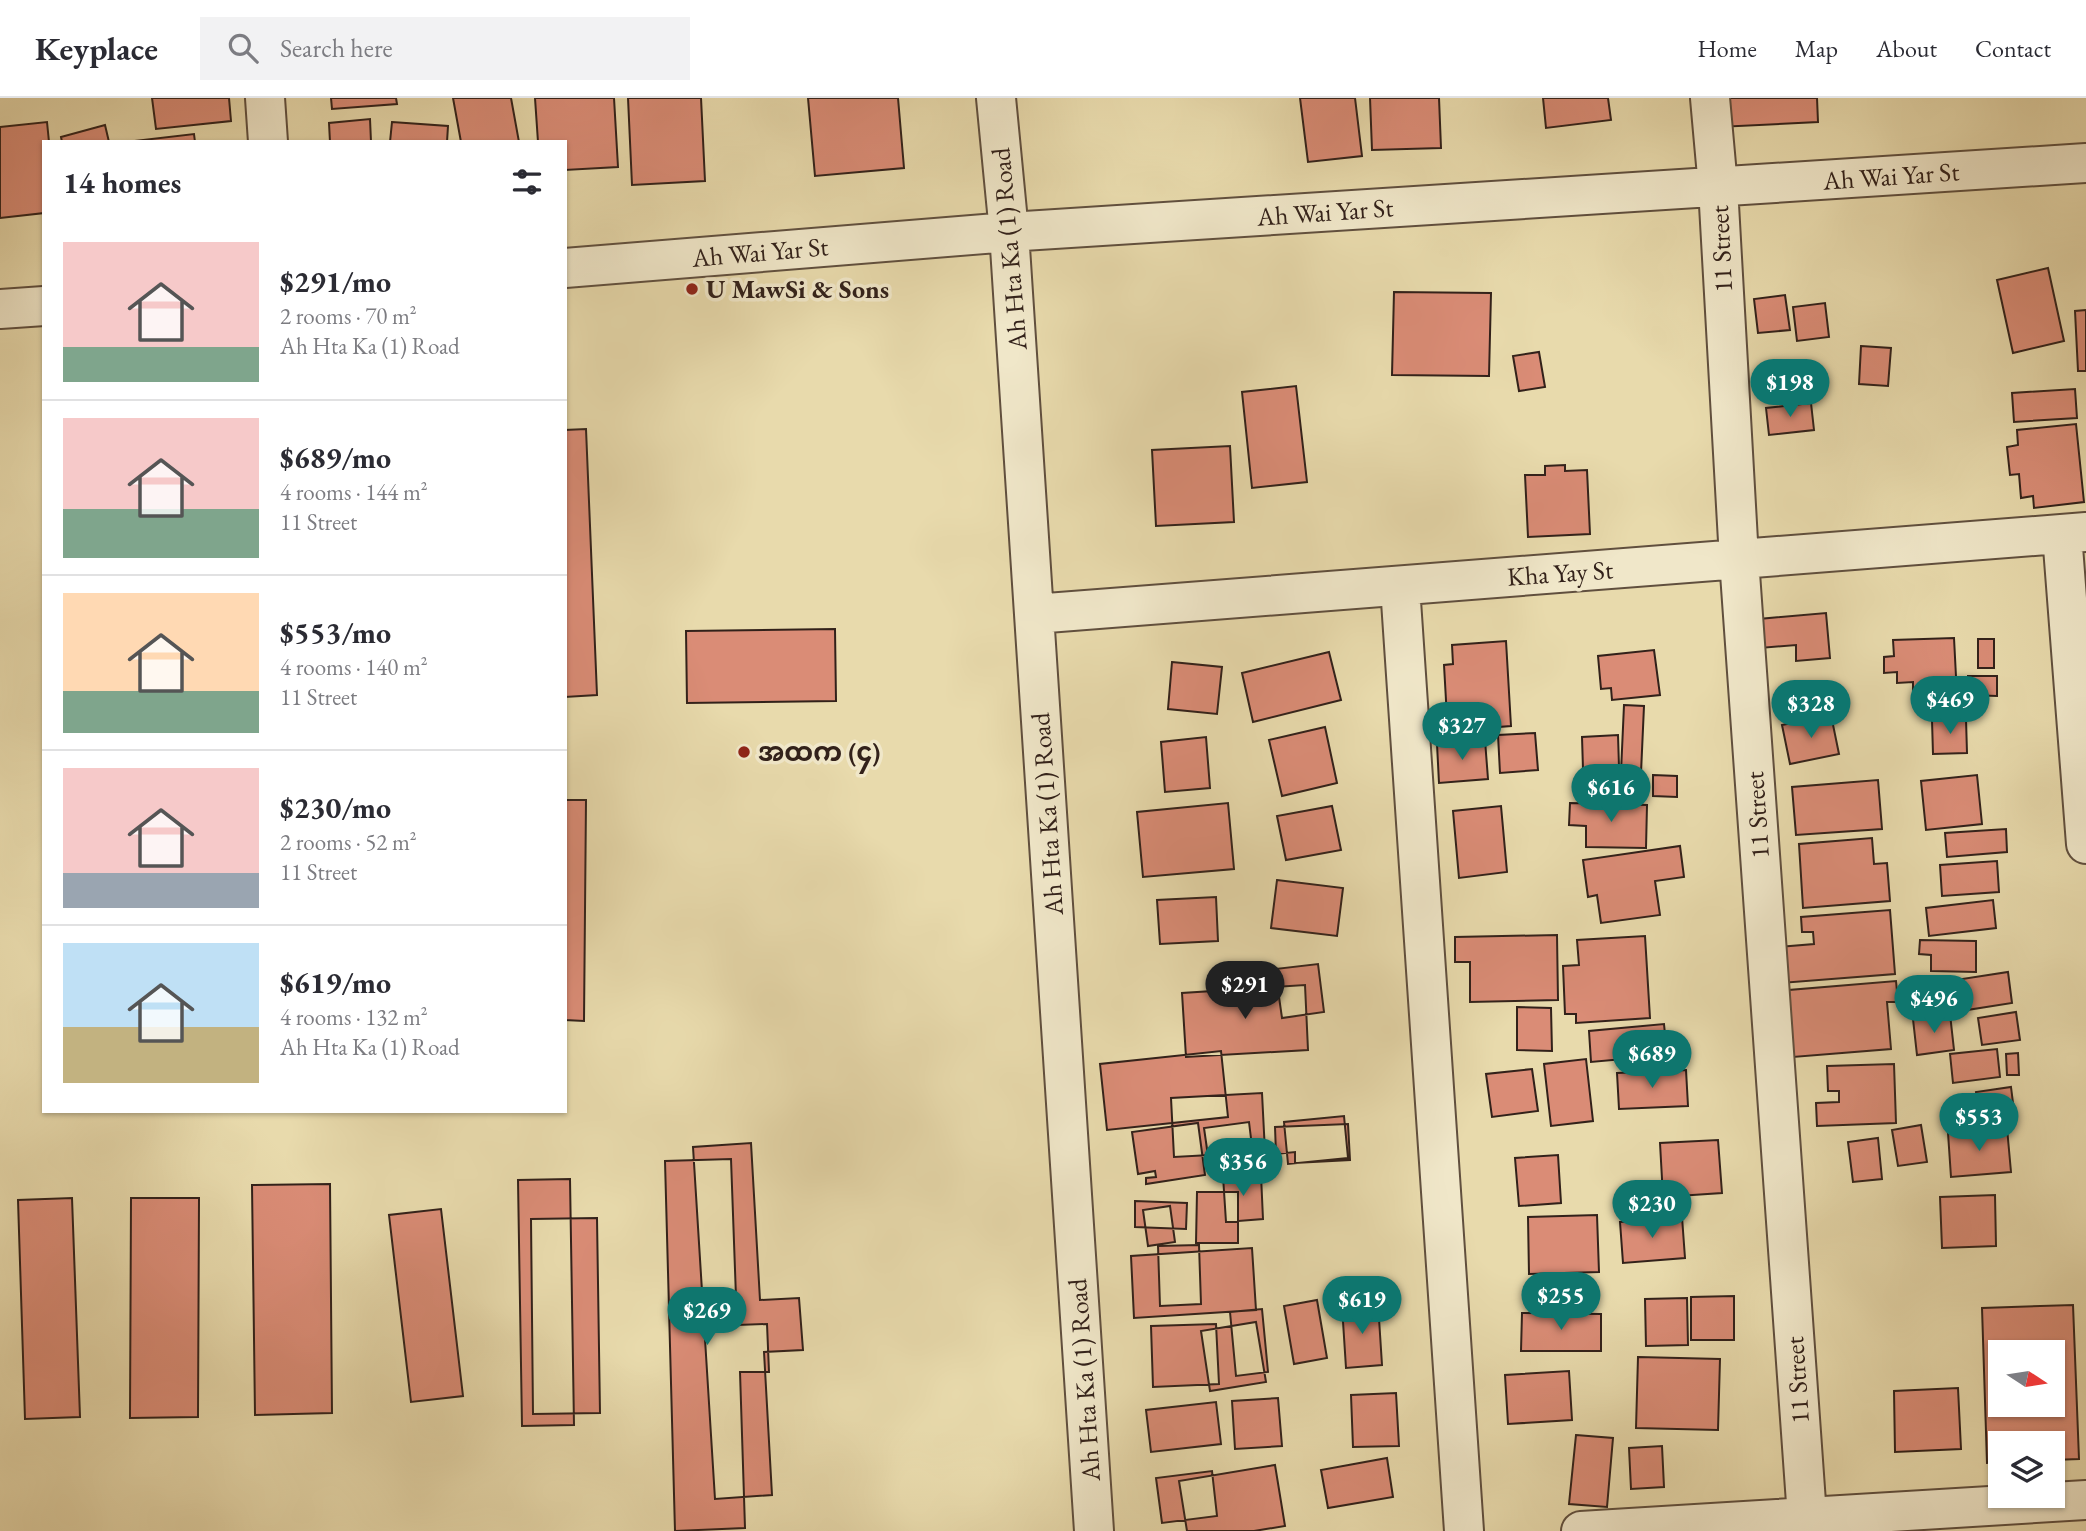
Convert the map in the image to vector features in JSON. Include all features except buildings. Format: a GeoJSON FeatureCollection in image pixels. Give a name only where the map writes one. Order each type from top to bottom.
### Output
{"type":"FeatureCollection","features":[{"type":"Feature","properties":{"kind":"street"},"geometry":{"type":"LineString","coordinates":[[265,98],[268,140]]}},
{"type":"Feature","properties":{"kind":"street","name":"Ah Hta Ka (1) Road"},"geometry":{"type":"LineString","coordinates":[[996,98],[1009,232],[1094,1531]]}},
{"type":"Feature","properties":{"kind":"street","name":"11 Street"},"geometry":{"type":"LineString","coordinates":[[1710,98],[1718,187],[1739,559],[1808,1524]]}},
{"type":"Feature","properties":{"kind":"street","name":"Ah Wai Yar St"},"geometry":{"type":"LineString","coordinates":[[567,268],[1009,232],[2086,163]]}},
{"type":"Feature","properties":{"kind":"street"},"geometry":{"type":"LineString","coordinates":[[0,309],[42,306]]}},
{"type":"Feature","properties":{"kind":"street"},"geometry":{"type":"LineString","coordinates":[[2074,533],[2086,844]]}},
{"type":"Feature","properties":{"kind":"street","name":"Kha Yay St"},"geometry":{"type":"LineString","coordinates":[[1034,614],[2074,533]]}},
{"type":"Feature","properties":{"kind":"street"},"geometry":{"type":"LineString","coordinates":[[1400,586],[1464,1531]]}},
{"type":"Feature","properties":{"kind":"street"},"geometry":{"type":"LineString","coordinates":[[1581,1531],[1808,1524],[2086,1500]]}},
{"type":"Feature","properties":{"kind":"place","name":"U MawSi & Sons"},"geometry":{"type":"Point","coordinates":[692,289]}},
{"type":"Feature","properties":{"kind":"place","name":"အထက (၄)"},"geometry":{"type":"Point","coordinates":[744,752]}}]}
